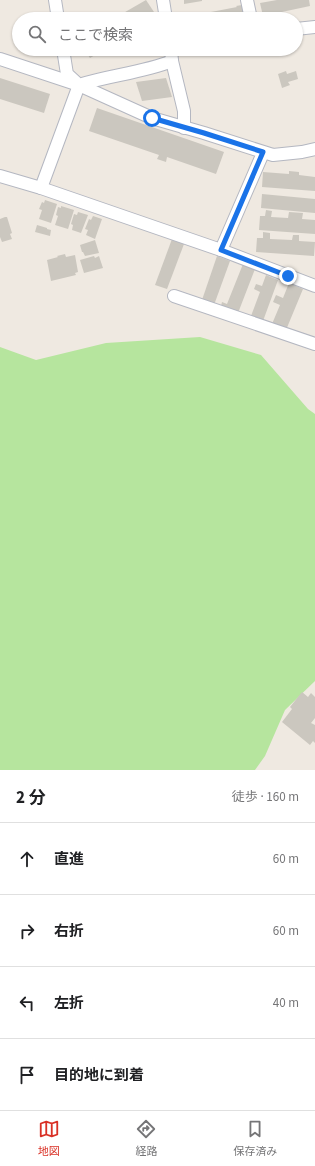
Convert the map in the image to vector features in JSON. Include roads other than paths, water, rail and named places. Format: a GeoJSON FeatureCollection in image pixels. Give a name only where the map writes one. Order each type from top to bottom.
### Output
{"type":"FeatureCollection","features":[{"type":"Feature","properties":{"kind":"street"},"geometry":{"type":"LineString","coordinates":[[55,0],[57,12]]}},
{"type":"Feature","properties":{"kind":"street"},"geometry":{"type":"LineString","coordinates":[[163,0],[165,12]]}},
{"type":"Feature","properties":{"kind":"street"},"geometry":{"type":"LineString","coordinates":[[247,0],[250,12]]}},
{"type":"Feature","properties":{"kind":"street"},"geometry":{"type":"LineString","coordinates":[[303,28],[315,27]]}},
{"type":"Feature","properties":{"kind":"street"},"geometry":{"type":"LineString","coordinates":[[64,56],[67,74],[79,85]]}},
{"type":"Feature","properties":{"kind":"street"},"geometry":{"type":"LineString","coordinates":[[79,85],[156,67],[171,56]]}},
{"type":"Feature","properties":{"kind":"street"},"geometry":{"type":"LineString","coordinates":[[172,56],[184,112],[184,128]]}},
{"type":"Feature","properties":{"kind":"street"},"geometry":{"type":"LineString","coordinates":[[0,59],[79,85],[152,118],[273,155],[315,149]]}},
{"type":"Feature","properties":{"kind":"street"},"geometry":{"type":"LineString","coordinates":[[42,188],[79,85]]}},
{"type":"Feature","properties":{"kind":"street"},"geometry":{"type":"LineString","coordinates":[[221,250],[263,152]]}},
{"type":"Feature","properties":{"kind":"street"},"geometry":{"type":"LineString","coordinates":[[0,176],[42,188],[221,250],[315,286]]}},
{"type":"Feature","properties":{"kind":"street"},"geometry":{"type":"LineString","coordinates":[[174,296],[315,344]]}}]}
